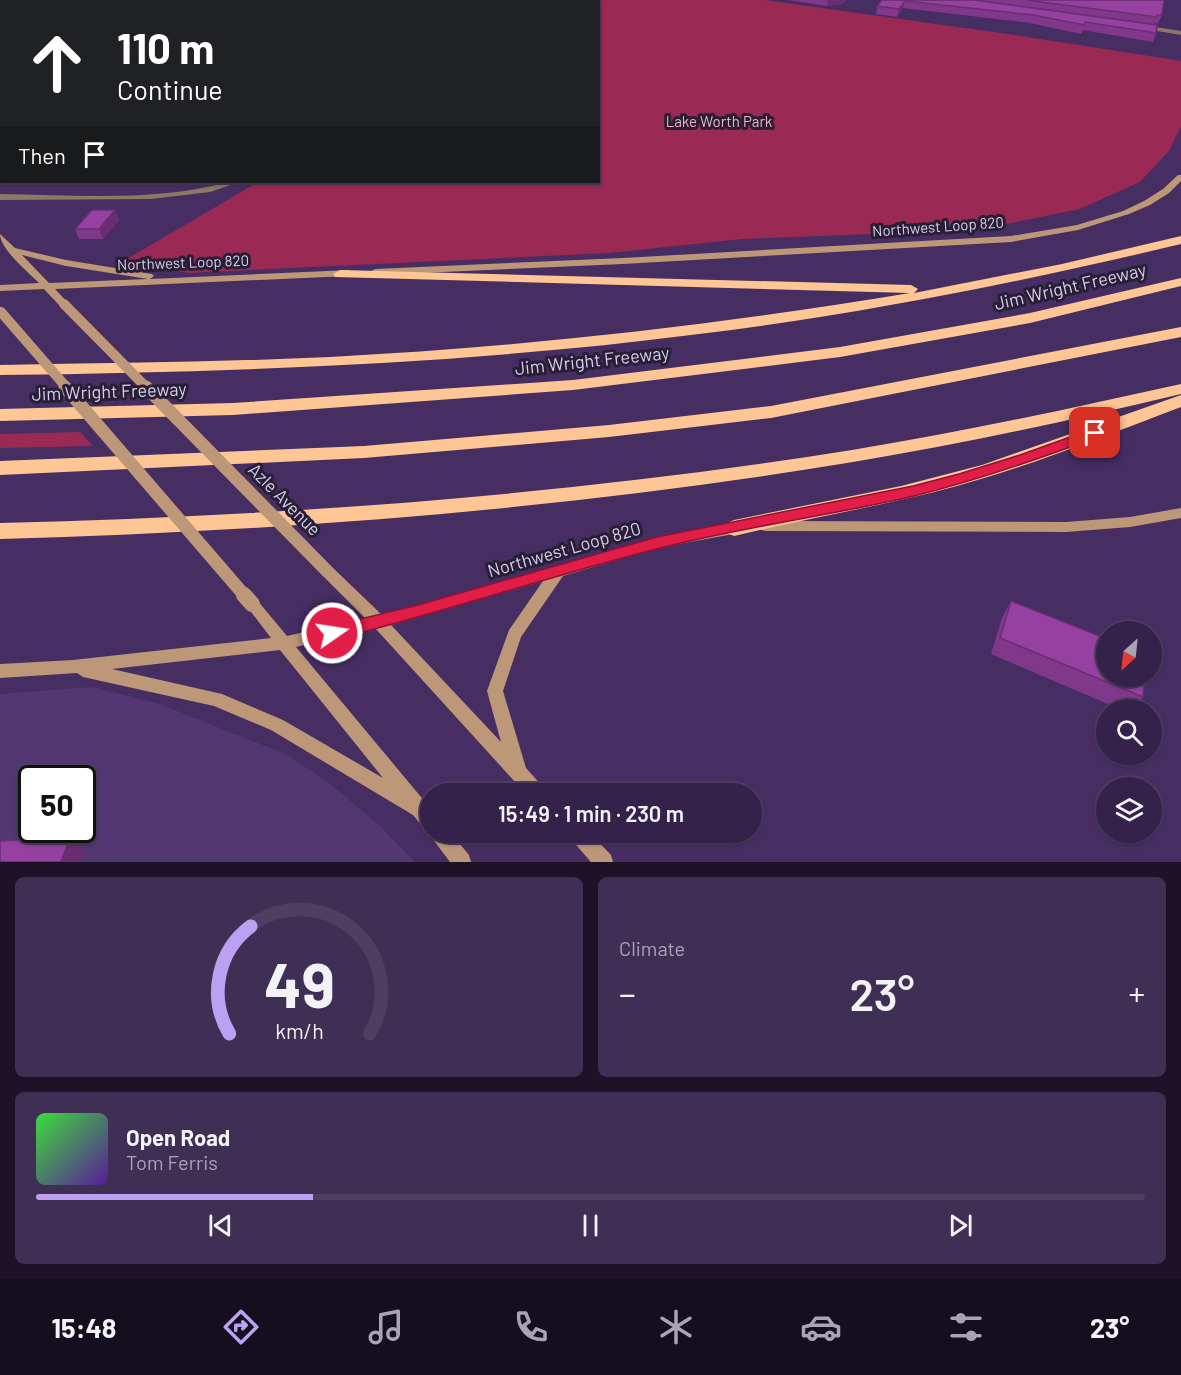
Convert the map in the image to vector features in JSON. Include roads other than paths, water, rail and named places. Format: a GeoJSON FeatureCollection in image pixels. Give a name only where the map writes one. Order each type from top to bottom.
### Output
{"type":"FeatureCollection","features":[{"type":"Feature","properties":{"kind":"highway"},"geometry":{"type":"LineString","coordinates":[[0,370],[207,367],[326,362],[562,344],[789,316],[951,290],[1060,269],[1181,240]]}},
{"type":"Feature","properties":{"kind":"highway"},"geometry":{"type":"LineString","coordinates":[[340,273],[951,290]]}},
{"type":"Feature","properties":{"kind":"highway","name":"Jim Wright Freeway"},"geometry":{"type":"LineString","coordinates":[[0,415],[233,409],[573,385],[840,352],[1030,318],[1181,282]]}},
{"type":"Feature","properties":{"kind":"highway"},"geometry":{"type":"LineString","coordinates":[[0,468],[364,452],[609,431],[771,412],[1181,333]]}},
{"type":"Feature","properties":{"kind":"highway"},"geometry":{"type":"LineString","coordinates":[[0,531],[415,509],[632,487],[866,454],[1181,389]]}},
{"type":"Feature","properties":{"kind":"highway"},"geometry":{"type":"LineString","coordinates":[[734,528],[960,479],[1035,455],[1181,401]]}},
{"type":"Feature","properties":{"kind":"main road","name":"Northwest Loop 820"},"geometry":{"type":"LineString","coordinates":[[0,288],[623,261],[1011,239],[1065,230],[1126,211],[1164,192],[1181,177]]}},
{"type":"Feature","properties":{"kind":"main road","name":"Azle Avenue"},"geometry":{"type":"LineString","coordinates":[[0,237],[379,622],[528,783]]}},
{"type":"Feature","properties":{"kind":"main road"},"geometry":{"type":"LineString","coordinates":[[10,249],[99,269],[186,280]]}},
{"type":"Feature","properties":{"kind":"main road"},"geometry":{"type":"LineString","coordinates":[[0,312],[252,604],[420,809]]}},
{"type":"Feature","properties":{"kind":"main road","name":"Northwest Loop 820"},"geometry":{"type":"LineString","coordinates":[[0,671],[73,667],[285,644],[379,622],[657,543],[734,528],[784,525],[1066,527],[1130,522],[1181,513]]}},
{"type":"Feature","properties":{"kind":"main road"},"geometry":{"type":"LineString","coordinates":[[518,772],[495,691],[514,635],[558,571]]}},
{"type":"Feature","properties":{"kind":"main road"},"geometry":{"type":"LineString","coordinates":[[73,667],[216,699],[277,725],[420,809]]}},
{"type":"Feature","properties":{"kind":"main road"},"geometry":{"type":"LineString","coordinates":[[447,843],[462,862]]}},
{"type":"Feature","properties":{"kind":"main road"},"geometry":{"type":"LineString","coordinates":[[586,843],[604,862]]}},
{"type":"Feature","properties":{"kind":"street"},"geometry":{"type":"LineString","coordinates":[[1135,26],[1181,33]]}},
{"type":"Feature","properties":{"kind":"street"},"geometry":{"type":"LineString","coordinates":[[0,197],[147,196],[186,192],[231,183]]}},
{"type":"Feature","properties":{"kind":"park label","name":"Lake Worth Park"},"geometry":{"type":"Point","coordinates":[719,121]}}]}
